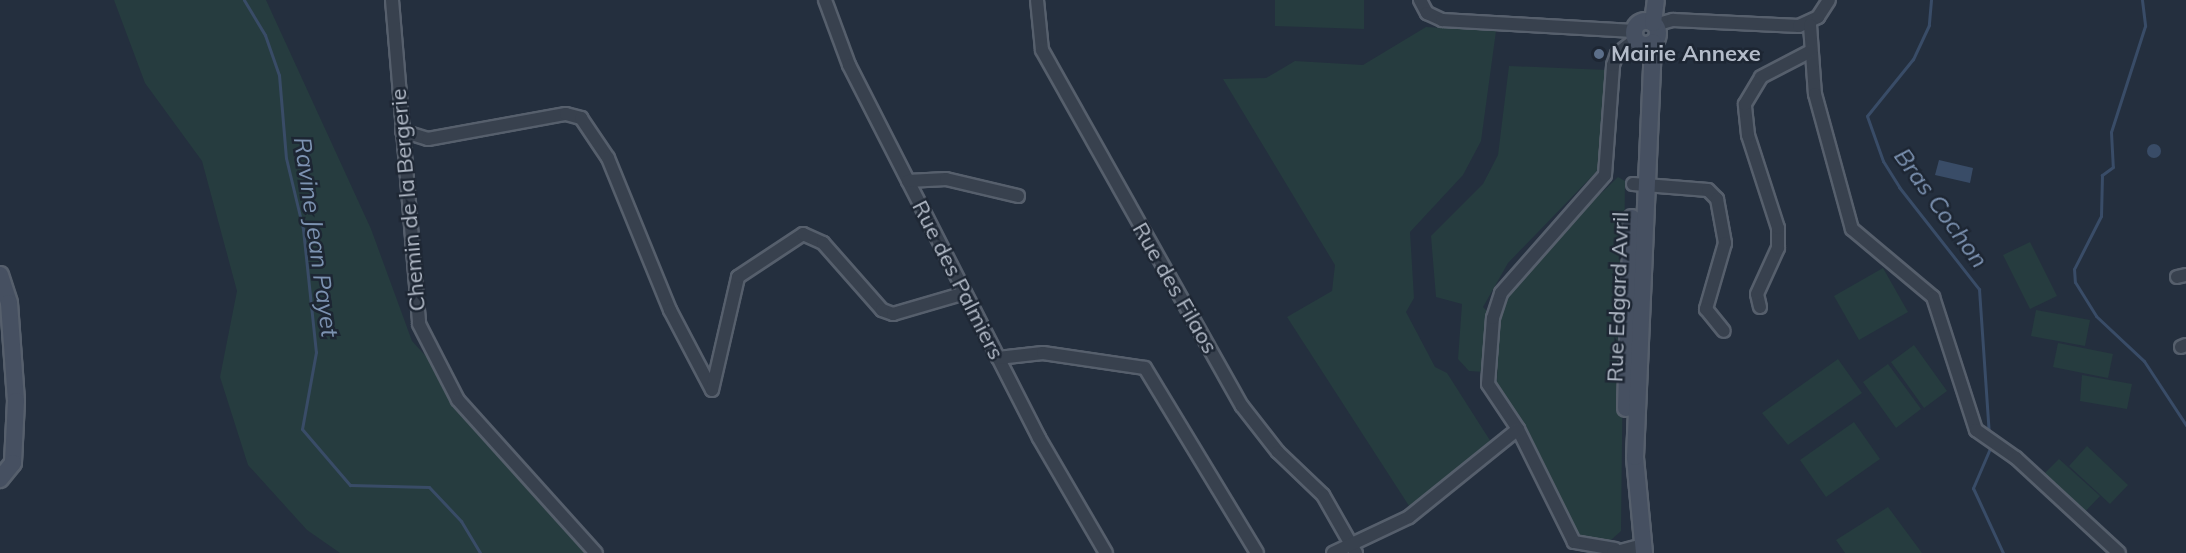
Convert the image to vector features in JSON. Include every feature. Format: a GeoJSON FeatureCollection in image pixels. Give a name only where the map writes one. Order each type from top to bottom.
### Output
{"type":"FeatureCollection","features":[{"type":"Feature","properties":{"kind":"street","name":"Chemin de la Bergerie"},"geometry":{"type":"LineString","coordinates":[[392,0],[414,288],[423,333],[458,400],[596,553]]}},
{"type":"Feature","properties":{"kind":"street","name":"Rue des Palmiers"},"geometry":{"type":"LineString","coordinates":[[825,0],[849,65],[908,182],[998,358],[1106,553]]}},
{"type":"Feature","properties":{"kind":"street","name":"Rue des Filaos"},"geometry":{"type":"LineString","coordinates":[[1036,0],[1042,50],[1242,406],[1278,452],[1323,495],[1353,549]]}},
{"type":"Feature","properties":{"kind":"street"},"geometry":{"type":"LineString","coordinates":[[1420,0],[1427,13],[1442,20],[1646,32]]}},
{"type":"Feature","properties":{"kind":"street","name":"Rue Edgard Avril"},"geometry":{"type":"LineString","coordinates":[[1630,550],[1635,457],[1639,184],[1647,0]]}},
{"type":"Feature","properties":{"kind":"street","name":"Rue Edgard Avril"},"geometry":{"type":"LineString","coordinates":[[1646,32],[1656,0]]}},
{"type":"Feature","properties":{"kind":"street"},"geometry":{"type":"LineString","coordinates":[[1829,0],[1810,24],[1811,51],[1818,106],[1852,229],[1932,297],[1976,430],[2119,553]]}},
{"type":"Feature","properties":{"kind":"street"},"geometry":{"type":"LineString","coordinates":[[1630,550],[1574,542],[1518,429],[1488,384],[1495,305],[1531,253],[1605,175],[1613,65],[1617,54],[1646,32],[1673,20],[1810,24]]}},
{"type":"Feature","properties":{"kind":"street"},"geometry":{"type":"LineString","coordinates":[[1760,307],[1757,294],[1778,248],[1778,228],[1748,135],[1745,104],[1761,77],[1811,51]]}},
{"type":"Feature","properties":{"kind":"street"},"geometry":{"type":"LineString","coordinates":[[402,131],[428,140],[566,114],[581,118],[608,158],[670,310],[712,390],[738,277],[803,234],[823,243],[882,310],[893,314],[965,293]]}},
{"type":"Feature","properties":{"kind":"street"},"geometry":{"type":"LineString","coordinates":[[908,182],[946,179],[1018,196]]}},
{"type":"Feature","properties":{"kind":"street"},"geometry":{"type":"LineString","coordinates":[[1639,184],[1708,190],[1717,199],[1725,243],[1706,309],[1724,331]]}},
{"type":"Feature","properties":{"kind":"street"},"geometry":{"type":"LineString","coordinates":[[0,275],[9,303],[16,401],[14,463],[0,479]]}},
{"type":"Feature","properties":{"kind":"street"},"geometry":{"type":"LineString","coordinates":[[998,358],[1043,353],[1145,368],[1257,553]]}},
{"type":"Feature","properties":{"kind":"street"},"geometry":{"type":"LineString","coordinates":[[1333,553],[1353,549],[1409,517],[1518,429]]}},
{"type":"Feature","properties":{"kind":"green space"},"geometry":{"type":"Polygon","coordinates":[[[114,0],[266,0],[371,229],[412,341],[551,493],[588,553],[340,553],[307,530],[248,465],[220,377],[237,291],[202,161],[145,83],[114,0]]]}},
{"type":"Feature","properties":{"kind":"green space"},"geometry":{"type":"Polygon","coordinates":[[[1275,0],[1364,0],[1364,29],[1275,26],[1275,0]]]}},
{"type":"Feature","properties":{"kind":"green space"},"geometry":{"type":"Polygon","coordinates":[[[1426,27],[1496,31],[1481,141],[1463,175],[1410,232],[1414,298],[1406,312],[1435,367],[1447,373],[1491,442],[1411,509],[1287,317],[1332,291],[1335,265],[1223,79],[1266,78],[1295,61],[1363,65],[1426,27]]]}},
{"type":"Feature","properties":{"kind":"green space"},"geometry":{"type":"Polygon","coordinates":[[[1509,66],[1607,70],[1600,168],[1508,263],[1483,307],[1488,312],[1485,372],[1469,371],[1458,359],[1462,304],[1436,297],[1431,236],[1483,184],[1498,155],[1509,66]]]}},
{"type":"Feature","properties":{"kind":"green space"},"geometry":{"type":"Polygon","coordinates":[[[1618,177],[1625,181],[1621,531],[1611,540],[1587,542],[1571,528],[1531,438],[1497,383],[1499,315],[1511,290],[1541,251],[1618,177]]]}},
{"type":"Feature","properties":{"kind":"green space"},"geometry":{"type":"Polygon","coordinates":[[[2030,242],[2057,296],[2030,309],[2003,255],[2030,242]]]}},
{"type":"Feature","properties":{"kind":"green space"},"geometry":{"type":"Polygon","coordinates":[[[1883,268],[1908,312],[1859,340],[1834,296],[1883,268]]]}},
{"type":"Feature","properties":{"kind":"green space"},"geometry":{"type":"Polygon","coordinates":[[[2036,310],[2090,320],[2085,346],[2031,336],[2036,310]]]}},
{"type":"Feature","properties":{"kind":"green space"},"geometry":{"type":"Polygon","coordinates":[[[2058,343],[2113,354],[2108,378],[2053,367],[2058,343]]]}},
{"type":"Feature","properties":{"kind":"green space"},"geometry":{"type":"Polygon","coordinates":[[[1914,345],[1947,391],[1924,408],[1891,362],[1914,345]]]}},
{"type":"Feature","properties":{"kind":"green space"},"geometry":{"type":"Polygon","coordinates":[[[1838,359],[1862,393],[1788,445],[1762,413],[1838,359]]]}},
{"type":"Feature","properties":{"kind":"green space"},"geometry":{"type":"Polygon","coordinates":[[[1888,364],[1921,409],[1896,428],[1863,382],[1888,364]]]}},
{"type":"Feature","properties":{"kind":"green space"},"geometry":{"type":"Polygon","coordinates":[[[2082,375],[2132,384],[2127,409],[2080,401],[2082,375]]]}},
{"type":"Feature","properties":{"kind":"green space"},"geometry":{"type":"Polygon","coordinates":[[[1854,422],[1880,459],[1826,497],[1800,460],[1854,422]]]}},
{"type":"Feature","properties":{"kind":"green space"},"geometry":{"type":"Polygon","coordinates":[[[2087,446],[2128,485],[2110,504],[2069,466],[2087,446]]]}},
{"type":"Feature","properties":{"kind":"green space"},"geometry":{"type":"Polygon","coordinates":[[[2059,459],[2100,496],[2082,515],[2041,477],[2059,459]]]}},
{"type":"Feature","properties":{"kind":"green space"},"geometry":{"type":"Polygon","coordinates":[[[1888,507],[1922,553],[1845,553],[1836,540],[1888,507]]]}},
{"type":"Feature","properties":{"kind":"water"},"geometry":{"type":"Polygon","coordinates":[[[2154,144],[2159,146],[2161,151],[2159,156],[2154,158],[2149,156],[2147,151],[2149,146],[2154,144]]]}},
{"type":"Feature","properties":{"kind":"water"},"geometry":{"type":"Polygon","coordinates":[[[1939,160],[1973,168],[1970,183],[1935,175],[1939,160]]]}},
{"type":"Feature","properties":{"kind":"waterway","name":"Ravine Jean Payet"},"geometry":{"type":"LineString","coordinates":[[244,0],[265,35],[279,75],[286,158],[303,229],[316,352],[302,429],[350,485],[429,487],[461,521],[480,553]]}},
{"type":"Feature","properties":{"kind":"waterway","name":"Bras Cochon"},"geometry":{"type":"LineString","coordinates":[[1931,0],[1929,25],[1913,59],[1867,116],[1883,161],[1899,187],[1979,289],[1989,434]]}},
{"type":"Feature","properties":{"kind":"waterway"},"geometry":{"type":"LineString","coordinates":[[2142,0],[2145,26],[2111,132],[2113,167],[2102,175],[2101,216],[2074,269],[2075,282],[2096,316],[2144,361],[2186,425]]}},
{"type":"Feature","properties":{"kind":"waterway","name":"Bras Cochon"},"geometry":{"type":"LineString","coordinates":[[1991,446],[1973,488],[2003,553]]}},
{"type":"Feature","properties":{"kind":"place","name":"Mairie Annexe"},"geometry":{"type":"Point","coordinates":[1599,54]}}]}
